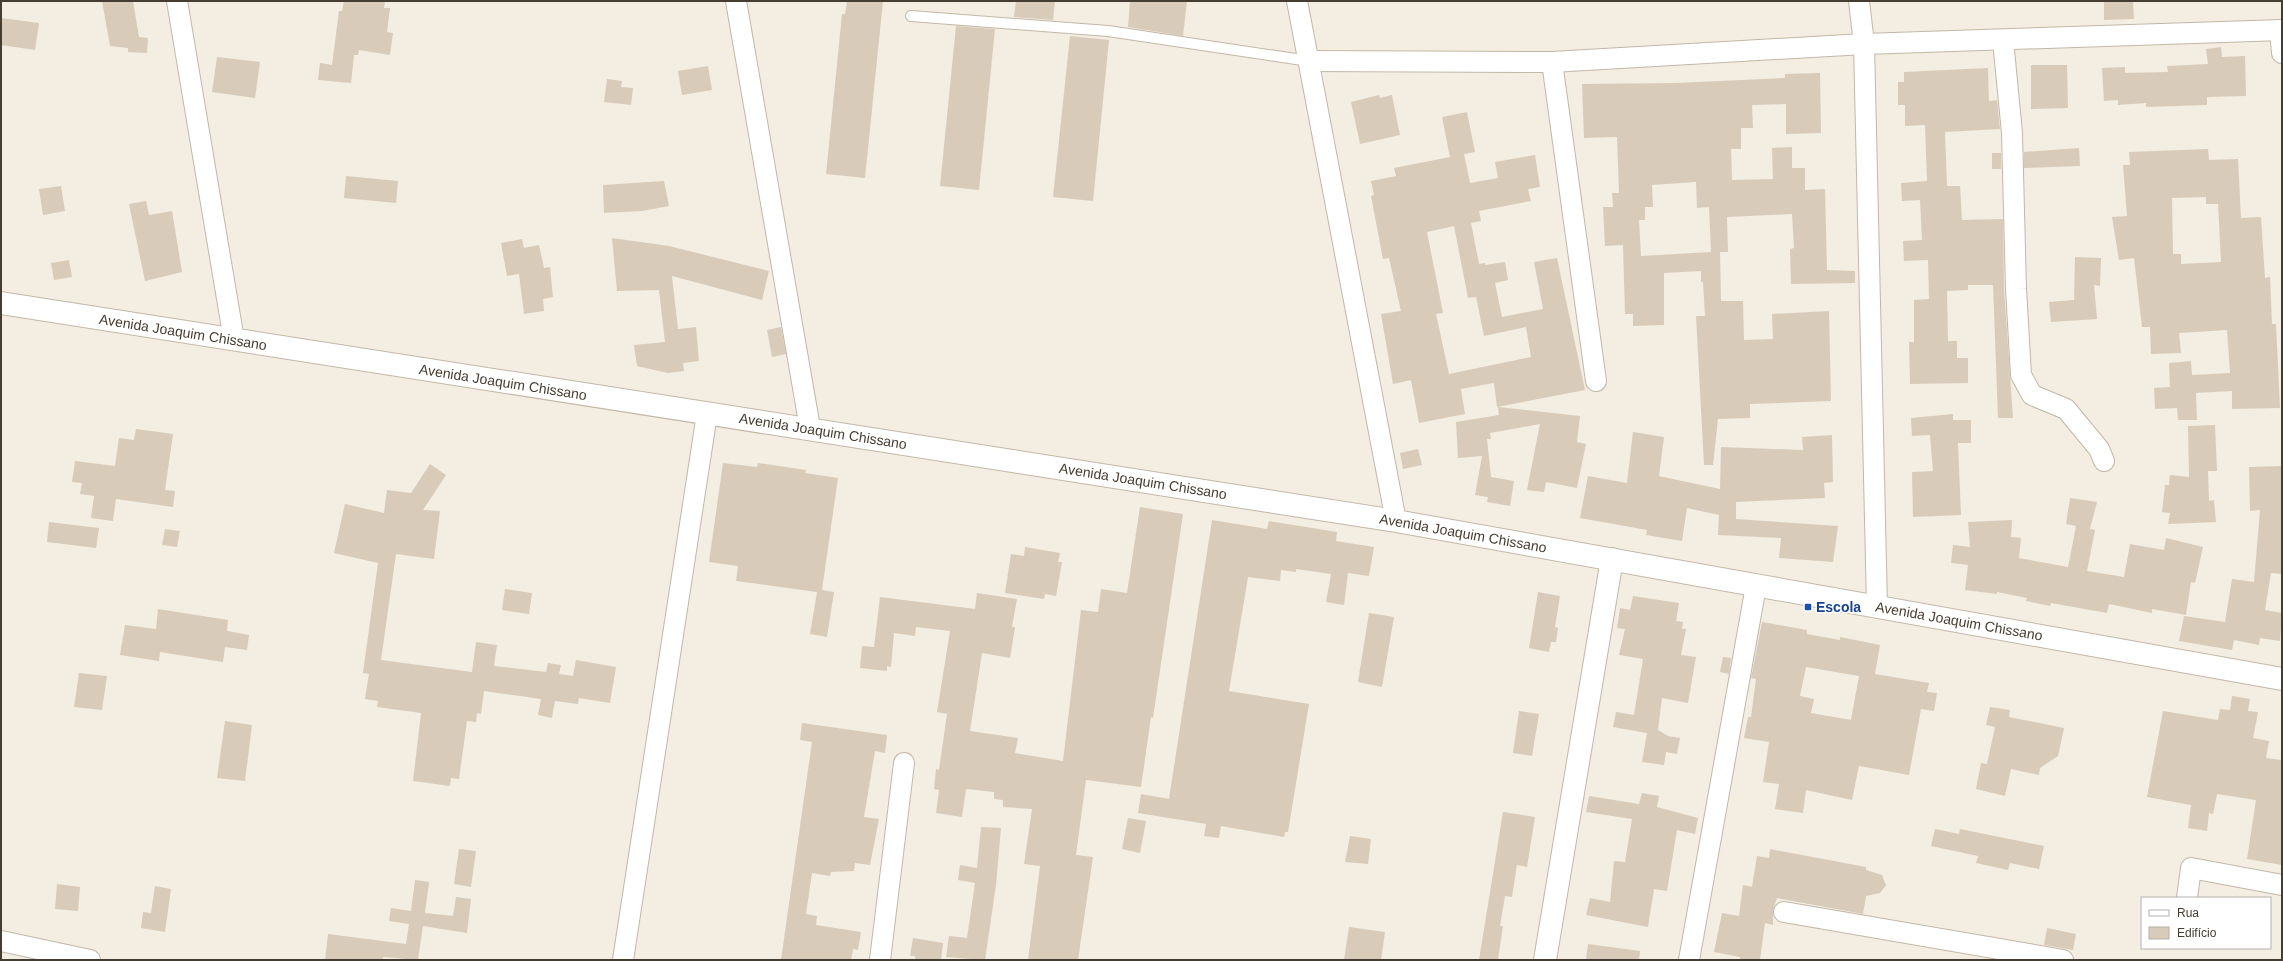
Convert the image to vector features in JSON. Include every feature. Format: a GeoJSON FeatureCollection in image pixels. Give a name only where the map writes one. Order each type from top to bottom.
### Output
{"type":"FeatureCollection","features":[{"type":"Feature","properties":{"kind":"street"},"geometry":{"type":"LineString","coordinates":[[177,1],[234,340]]}},
{"type":"Feature","properties":{"kind":"street"},"geometry":{"type":"LineString","coordinates":[[736,1],[810,428]]}},
{"type":"Feature","properties":{"kind":"street"},"geometry":{"type":"LineString","coordinates":[[1297,1],[1396,521]]}},
{"type":"Feature","properties":{"kind":"street"},"geometry":{"type":"LineString","coordinates":[[1860,1],[1864,44],[1878,606]]}},
{"type":"Feature","properties":{"kind":"street"},"geometry":{"type":"LineString","coordinates":[[1309,61],[1552,62],[1864,44],[2281,30],[2282,53]]}},
{"type":"Feature","properties":{"kind":"street"},"geometry":{"type":"LineString","coordinates":[[2003,40],[2012,133],[2016,289],[2021,375],[2032,395],[2066,409],[2099,449],[2104,461]]}},
{"type":"Feature","properties":{"kind":"street"},"geometry":{"type":"LineString","coordinates":[[1552,62],[1596,381]]}},
{"type":"Feature","properties":{"kind":"street","name":"Avenida Joaquim Chissano"},"geometry":{"type":"LineString","coordinates":[[1,304],[707,414],[810,428],[1396,521],[2282,679]]}},
{"type":"Feature","properties":{"kind":"street"},"geometry":{"type":"LineString","coordinates":[[623,960],[707,414]]}},
{"type":"Feature","properties":{"kind":"street"},"geometry":{"type":"LineString","coordinates":[[1545,960],[1612,559]]}},
{"type":"Feature","properties":{"kind":"street"},"geometry":{"type":"LineString","coordinates":[[1689,960],[1756,586]]}},
{"type":"Feature","properties":{"kind":"street"},"geometry":{"type":"LineString","coordinates":[[880,960],[904,763]]}},
{"type":"Feature","properties":{"kind":"street"},"geometry":{"type":"LineString","coordinates":[[2187,897],[2191,868],[2282,885]]}},
{"type":"Feature","properties":{"kind":"street"},"geometry":{"type":"LineString","coordinates":[[1784,912],[2063,960]]}},
{"type":"Feature","properties":{"kind":"street"},"geometry":{"type":"LineString","coordinates":[[1,941],[90,960]]}},
{"type":"Feature","properties":{"kind":"lane"},"geometry":{"type":"LineString","coordinates":[[911,16],[1108,31],[1309,61]]}},
{"type":"Feature","properties":{"kind":"building"},"geometry":{"type":"Polygon","coordinates":[[[102,1],[133,1],[139,37],[148,38],[147,53],[128,52],[128,48],[110,46],[102,1]]]}},
{"type":"Feature","properties":{"kind":"building"},"geometry":{"type":"Polygon","coordinates":[[[344,1],[385,1],[384,8],[390,8],[387,32],[393,33],[390,55],[359,50],[358,55],[354,55],[351,83],[318,80],[320,63],[332,65],[339,11],[342,11],[344,1]]]}},
{"type":"Feature","properties":{"kind":"building"},"geometry":{"type":"Polygon","coordinates":[[[847,1],[883,1],[865,178],[826,174],[842,14],[845,14],[847,1]]]}},
{"type":"Feature","properties":{"kind":"building"},"geometry":{"type":"Polygon","coordinates":[[[1016,1],[1055,1],[1053,20],[1014,17],[1016,1]]]}},
{"type":"Feature","properties":{"kind":"building"},"geometry":{"type":"Polygon","coordinates":[[[1130,1],[1187,1],[1183,36],[1128,27],[1130,1]]]}},
{"type":"Feature","properties":{"kind":"building"},"geometry":{"type":"Polygon","coordinates":[[[2104,1],[2133,1],[2134,19],[2104,20],[2104,1]]]}},
{"type":"Feature","properties":{"kind":"building"},"geometry":{"type":"Polygon","coordinates":[[[1,18],[39,23],[35,50],[1,45],[1,18]]]}},
{"type":"Feature","properties":{"kind":"building"},"geometry":{"type":"Polygon","coordinates":[[[956,26],[995,29],[979,190],[940,186],[956,26]]]}},
{"type":"Feature","properties":{"kind":"building"},"geometry":{"type":"Polygon","coordinates":[[[1070,36],[1109,40],[1093,201],[1053,197],[1070,36]]]}},
{"type":"Feature","properties":{"kind":"building"},"geometry":{"type":"Polygon","coordinates":[[[2221,47],[2222,57],[2245,56],[2246,96],[2207,97],[2207,105],[2146,107],[2146,103],[2118,105],[2118,100],[2104,101],[2102,68],[2125,67],[2125,73],[2168,72],[2167,66],[2208,64],[2206,49],[2221,47]]]}},
{"type":"Feature","properties":{"kind":"building"},"geometry":{"type":"Polygon","coordinates":[[[217,57],[260,62],[255,98],[212,92],[217,57]]]}},
{"type":"Feature","properties":{"kind":"building"},"geometry":{"type":"Polygon","coordinates":[[[2031,65],[2067,65],[2068,108],[2031,109],[2031,65]]]}},
{"type":"Feature","properties":{"kind":"building"},"geometry":{"type":"Polygon","coordinates":[[[708,66],[712,90],[682,95],[678,71],[708,66]]]}},
{"type":"Feature","properties":{"kind":"building"},"geometry":{"type":"Polygon","coordinates":[[[1988,68],[1989,101],[1997,100],[2000,129],[1945,132],[1947,186],[1960,186],[1962,220],[2003,219],[2004,289],[2013,418],[1998,418],[1993,285],[1968,285],[1968,290],[1947,291],[1948,341],[1957,341],[1957,358],[1968,358],[1968,383],[1910,384],[1909,342],[1914,342],[1914,300],[1929,299],[1928,260],[1904,261],[1903,241],[1922,240],[1920,200],[1902,201],[1901,183],[1927,181],[1925,125],[1905,126],[1905,105],[1898,105],[1898,82],[1904,82],[1904,72],[1988,68]]]}},
{"type":"Feature","properties":{"kind":"building"},"geometry":{"type":"Polygon","coordinates":[[[1820,73],[1821,133],[1786,134],[1786,104],[1752,105],[1753,128],[1741,128],[1741,149],[1731,149],[1732,180],[1773,179],[1772,148],[1792,147],[1792,168],[1805,168],[1805,190],[1825,189],[1827,270],[1855,271],[1855,283],[1791,284],[1790,249],[1794,248],[1792,214],[1727,217],[1728,252],[1720,252],[1721,301],[1743,301],[1744,340],[1773,339],[1772,314],[1829,311],[1831,401],[1750,404],[1750,418],[1718,419],[1713,465],[1704,465],[1696,316],[1705,316],[1701,271],[1664,273],[1664,325],[1633,326],[1633,314],[1625,314],[1623,245],[1605,246],[1603,207],[1613,207],[1612,193],[1619,193],[1617,137],[1584,138],[1582,84],[1676,83],[1785,78],[1785,74],[1820,73]],[[1696,182],[1652,185],[1653,207],[1645,207],[1645,220],[1639,220],[1641,256],[1711,252],[1709,207],[1697,208],[1696,182]]]}},
{"type":"Feature","properties":{"kind":"building"},"geometry":{"type":"Polygon","coordinates":[[[607,79],[622,81],[621,87],[633,88],[631,105],[604,102],[607,79]]]}},
{"type":"Feature","properties":{"kind":"building"},"geometry":{"type":"Polygon","coordinates":[[[1379,95],[1380,98],[1392,95],[1400,135],[1360,144],[1351,102],[1379,95]]]}},
{"type":"Feature","properties":{"kind":"building"},"geometry":{"type":"Polygon","coordinates":[[[1467,112],[1475,152],[1464,154],[1470,183],[1498,178],[1495,162],[1535,155],[1540,187],[1528,189],[1531,201],[1479,211],[1481,221],[1471,223],[1479,264],[1485,263],[1485,265],[1505,262],[1508,280],[1495,283],[1502,317],[1543,309],[1534,262],[1557,258],[1585,390],[1497,407],[1494,383],[1461,389],[1465,414],[1419,423],[1411,380],[1393,384],[1381,314],[1401,311],[1389,258],[1383,259],[1371,196],[1374,195],[1371,181],[1396,176],[1394,168],[1450,157],[1442,117],[1467,112]],[[1454,226],[1427,232],[1443,313],[1436,314],[1449,374],[1531,357],[1526,327],[1484,336],[1476,297],[1468,298],[1454,226]]]}},
{"type":"Feature","properties":{"kind":"building"},"geometry":{"type":"Polygon","coordinates":[[[2079,148],[2080,166],[2024,168],[2024,152],[2079,148]]]}},
{"type":"Feature","properties":{"kind":"building"},"geometry":{"type":"Polygon","coordinates":[[[2208,149],[2209,160],[2238,159],[2241,218],[2261,217],[2265,278],[2270,277],[2272,324],[2276,324],[2280,408],[2232,409],[2232,391],[2196,393],[2197,420],[2178,420],[2177,408],[2155,409],[2154,388],[2170,387],[2169,363],[2191,361],[2192,375],[2230,373],[2227,330],[2179,333],[2181,353],[2151,354],[2150,327],[2142,327],[2134,258],[2119,260],[2112,217],[2127,216],[2123,165],[2130,165],[2129,152],[2208,149]],[[2206,197],[2172,198],[2173,254],[2181,254],[2181,264],[2221,262],[2218,204],[2206,204],[2206,197]]]}},
{"type":"Feature","properties":{"kind":"building"},"geometry":{"type":"Polygon","coordinates":[[[1992,153],[2001,153],[2001,169],[1992,169],[1992,153]]]}},
{"type":"Feature","properties":{"kind":"building"},"geometry":{"type":"Polygon","coordinates":[[[346,176],[398,181],[396,203],[344,198],[346,176]]]}},
{"type":"Feature","properties":{"kind":"building"},"geometry":{"type":"Polygon","coordinates":[[[664,181],[669,206],[642,211],[604,213],[603,185],[664,181]]]}},
{"type":"Feature","properties":{"kind":"building"},"geometry":{"type":"Polygon","coordinates":[[[61,186],[65,211],[43,215],[39,189],[61,186]]]}},
{"type":"Feature","properties":{"kind":"building"},"geometry":{"type":"Polygon","coordinates":[[[146,201],[149,215],[172,211],[182,272],[145,281],[129,204],[146,201]]]}},
{"type":"Feature","properties":{"kind":"building"},"geometry":{"type":"Polygon","coordinates":[[[612,238],[669,246],[769,271],[762,300],[672,276],[678,329],[696,327],[699,361],[683,363],[684,371],[668,373],[637,366],[634,345],[665,342],[659,290],[617,291],[612,238]]]}},
{"type":"Feature","properties":{"kind":"building"},"geometry":{"type":"Polygon","coordinates":[[[522,239],[524,248],[539,245],[544,268],[550,267],[553,297],[543,299],[544,311],[524,314],[519,274],[507,276],[501,243],[522,239]]]}},
{"type":"Feature","properties":{"kind":"building"},"geometry":{"type":"Polygon","coordinates":[[[2075,257],[2101,258],[2100,286],[2094,285],[2097,319],[2051,322],[2049,302],[2074,300],[2075,257]]]}},
{"type":"Feature","properties":{"kind":"building"},"geometry":{"type":"Polygon","coordinates":[[[69,260],[72,277],[54,280],[51,263],[69,260]]]}},
{"type":"Feature","properties":{"kind":"building"},"geometry":{"type":"Polygon","coordinates":[[[781,327],[786,354],[772,357],[767,330],[781,327]]]}},
{"type":"Feature","properties":{"kind":"building"},"geometry":{"type":"Polygon","coordinates":[[[1498,407],[1580,416],[1577,442],[1586,444],[1577,488],[1546,482],[1544,492],[1527,490],[1540,424],[1490,433],[1491,439],[1487,439],[1491,477],[1514,481],[1510,506],[1487,502],[1488,497],[1475,495],[1482,456],[1458,458],[1456,422],[1499,415],[1498,407]]]}},
{"type":"Feature","properties":{"kind":"building"},"geometry":{"type":"Polygon","coordinates":[[[1953,414],[1953,420],[1971,420],[1971,443],[1958,443],[1961,515],[1913,517],[1912,472],[1933,471],[1930,435],[1912,436],[1911,418],[1953,414]]]}},
{"type":"Feature","properties":{"kind":"building"},"geometry":{"type":"Polygon","coordinates":[[[2215,425],[2217,471],[2208,471],[2209,501],[2214,500],[2216,522],[2168,524],[2170,513],[2162,512],[2165,485],[2169,485],[2170,475],[2189,477],[2188,426],[2215,425]]]}},
{"type":"Feature","properties":{"kind":"building"},"geometry":{"type":"Polygon","coordinates":[[[136,429],[173,434],[165,490],[175,491],[173,507],[116,499],[113,521],[91,518],[94,496],[80,494],[82,483],[72,482],[75,461],[115,466],[119,438],[134,440],[136,429]]]}},
{"type":"Feature","properties":{"kind":"building"},"geometry":{"type":"Polygon","coordinates":[[[1633,432],[1664,437],[1659,476],[1720,489],[1721,447],[1803,450],[1802,437],[1832,435],[1833,482],[1824,483],[1825,498],[1736,502],[1736,519],[1838,526],[1833,562],[1779,558],[1781,538],[1718,535],[1719,515],[1687,508],[1682,541],[1646,535],[1647,530],[1580,518],[1588,476],[1627,483],[1633,432]]]}},
{"type":"Feature","properties":{"kind":"building"},"geometry":{"type":"Polygon","coordinates":[[[1418,449],[1422,465],[1403,469],[1400,453],[1418,449]]]}},
{"type":"Feature","properties":{"kind":"building"},"geometry":{"type":"Polygon","coordinates":[[[723,463],[757,467],[758,463],[806,470],[805,473],[838,478],[822,590],[834,592],[827,637],[810,634],[817,592],[736,581],[738,566],[709,562],[723,463]]]}},
{"type":"Feature","properties":{"kind":"building"},"geometry":{"type":"Polygon","coordinates":[[[430,464],[446,475],[423,510],[440,511],[434,559],[396,554],[381,660],[472,672],[476,642],[497,645],[494,666],[546,672],[548,663],[561,665],[559,674],[573,676],[576,660],[616,667],[610,703],[579,698],[578,704],[555,701],[552,718],[538,715],[541,699],[484,691],[481,714],[477,713],[476,722],[467,721],[459,779],[451,778],[450,786],[413,781],[421,713],[377,707],[378,701],[365,699],[369,674],[363,673],[378,563],[334,553],[345,504],[384,513],[387,490],[411,493],[430,464]]]}},
{"type":"Feature","properties":{"kind":"building"},"geometry":{"type":"Polygon","coordinates":[[[2282,466],[2282,574],[2271,573],[2265,610],[2282,613],[2280,641],[2260,638],[2259,645],[2234,640],[2232,650],[2179,641],[2184,616],[2225,622],[2232,579],[2254,582],[2260,510],[2250,511],[2249,467],[2282,466]]]}},
{"type":"Feature","properties":{"kind":"building"},"geometry":{"type":"Polygon","coordinates":[[[2070,498],[2097,502],[2090,529],[2095,530],[2087,571],[2124,577],[2130,544],[2164,550],[2166,538],[2203,547],[2195,583],[2191,582],[2186,615],[2152,609],[2152,613],[2109,604],[2107,613],[2051,603],[2050,606],[2026,601],[2027,598],[1997,592],[1997,594],[1965,590],[1968,565],[1951,563],[1953,545],[1970,547],[1968,522],[2012,520],[2011,537],[2021,538],[2019,558],[2068,567],[2076,526],[2066,524],[2070,498]]]}},
{"type":"Feature","properties":{"kind":"building"},"geometry":{"type":"Polygon","coordinates":[[[1140,507],[1183,514],[1153,718],[1151,717],[1141,787],[1086,780],[1076,855],[1093,857],[1078,960],[1028,960],[1040,866],[1024,864],[1032,809],[1003,807],[1003,800],[994,799],[994,792],[966,789],[962,817],[936,813],[939,790],[934,789],[936,769],[939,770],[947,714],[937,712],[950,631],[916,627],[915,636],[894,633],[891,667],[887,666],[887,671],[860,668],[862,646],[874,647],[880,597],[975,609],[977,593],[1017,599],[1012,627],[1015,627],[1010,658],[982,653],[970,731],[1018,738],[1015,753],[1063,761],[1081,610],[1098,612],[1101,589],[1127,593],[1140,507]]]}},
{"type":"Feature","properties":{"kind":"building"},"geometry":{"type":"Polygon","coordinates":[[[1212,520],[1267,529],[1269,521],[1337,532],[1336,541],[1374,547],[1369,576],[1348,573],[1344,605],[1326,602],[1331,574],[1296,569],[1296,572],[1281,570],[1280,581],[1248,577],[1229,691],[1309,704],[1288,832],[1285,832],[1284,837],[1221,826],[1219,838],[1204,836],[1206,824],[1138,813],[1141,794],[1169,799],[1212,520]]]}},
{"type":"Feature","properties":{"kind":"building"},"geometry":{"type":"Polygon","coordinates":[[[49,522],[99,528],[96,548],[47,542],[49,522]]]}},
{"type":"Feature","properties":{"kind":"building"},"geometry":{"type":"Polygon","coordinates":[[[165,529],[180,531],[177,547],[162,545],[165,529]]]}},
{"type":"Feature","properties":{"kind":"building"},"geometry":{"type":"Polygon","coordinates":[[[1025,547],[1060,553],[1058,562],[1062,562],[1056,596],[1045,594],[1044,599],[1005,593],[1011,554],[1024,556],[1025,547]]]}},
{"type":"Feature","properties":{"kind":"building"},"geometry":{"type":"Polygon","coordinates":[[[505,589],[532,593],[529,614],[502,610],[505,589]]]}},
{"type":"Feature","properties":{"kind":"building"},"geometry":{"type":"Polygon","coordinates":[[[1538,592],[1560,596],[1555,627],[1558,628],[1556,642],[1551,642],[1549,652],[1529,648],[1538,592]]]}},
{"type":"Feature","properties":{"kind":"building"},"geometry":{"type":"Polygon","coordinates":[[[1633,596],[1679,603],[1676,621],[1683,622],[1682,629],[1686,629],[1681,655],[1696,657],[1688,703],[1662,698],[1658,730],[1668,736],[1680,738],[1677,754],[1666,752],[1664,765],[1642,762],[1647,733],[1613,727],[1616,712],[1634,715],[1643,659],[1619,655],[1625,629],[1617,628],[1620,608],[1630,610],[1633,596]]]}},
{"type":"Feature","properties":{"kind":"building"},"geometry":{"type":"Polygon","coordinates":[[[158,609],[228,620],[227,631],[249,635],[247,650],[225,647],[223,662],[160,652],[159,661],[120,655],[125,625],[156,629],[158,609]]]}},
{"type":"Feature","properties":{"kind":"building"},"geometry":{"type":"Polygon","coordinates":[[[1369,613],[1394,617],[1382,687],[1358,682],[1369,613]]]}},
{"type":"Feature","properties":{"kind":"building"},"geometry":{"type":"Polygon","coordinates":[[[1762,622],[1807,630],[1807,634],[1840,640],[1840,637],[1880,645],[1875,674],[1929,683],[1927,692],[1937,693],[1934,711],[1921,709],[1909,775],[1859,766],[1852,800],[1806,790],[1803,813],[1775,809],[1779,784],[1763,782],[1769,742],[1744,738],[1748,717],[1751,717],[1756,679],[1751,678],[1762,622]],[[1806,667],[1800,696],[1814,699],[1811,713],[1851,720],[1859,676],[1806,667]]]}},
{"type":"Feature","properties":{"kind":"building"},"geometry":{"type":"Polygon","coordinates":[[[1723,657],[1731,658],[1729,674],[1720,672],[1723,657]]]}},
{"type":"Feature","properties":{"kind":"building"},"geometry":{"type":"Polygon","coordinates":[[[79,673],[107,676],[102,710],[74,707],[79,673]]]}},
{"type":"Feature","properties":{"kind":"building"},"geometry":{"type":"Polygon","coordinates":[[[2232,696],[2250,699],[2248,711],[2258,712],[2253,738],[2269,741],[2266,758],[2282,760],[2282,865],[2247,859],[2256,800],[2217,794],[2213,814],[2209,813],[2207,831],[2188,828],[2191,805],[2147,797],[2163,711],[2218,720],[2220,709],[2230,710],[2232,696]]]}},
{"type":"Feature","properties":{"kind":"building"},"geometry":{"type":"Polygon","coordinates":[[[1990,707],[2010,710],[2009,717],[2064,728],[2058,756],[2040,768],[2039,775],[2011,769],[2005,796],[1976,789],[1981,763],[1987,764],[1995,727],[1986,725],[1990,707]]]}},
{"type":"Feature","properties":{"kind":"building"},"geometry":{"type":"Polygon","coordinates":[[[1519,711],[1539,714],[1532,756],[1513,753],[1519,711]]]}},
{"type":"Feature","properties":{"kind":"building"},"geometry":{"type":"Polygon","coordinates":[[[225,721],[252,725],[245,781],[217,778],[225,721]]]}},
{"type":"Feature","properties":{"kind":"building"},"geometry":{"type":"Polygon","coordinates":[[[802,723],[887,735],[885,753],[875,751],[864,817],[879,819],[870,865],[855,863],[854,871],[831,872],[830,876],[812,873],[806,914],[817,916],[816,925],[861,932],[858,950],[853,949],[851,960],[781,960],[812,742],[800,740],[802,723]]]}},
{"type":"Feature","properties":{"kind":"building"},"geometry":{"type":"Polygon","coordinates":[[[1642,793],[1659,796],[1657,807],[1698,818],[1695,834],[1677,830],[1667,891],[1654,889],[1648,927],[1586,915],[1590,898],[1610,902],[1614,861],[1625,862],[1632,819],[1586,812],[1589,796],[1639,804],[1642,793]]]}},
{"type":"Feature","properties":{"kind":"building"},"geometry":{"type":"Polygon","coordinates":[[[1503,812],[1535,817],[1527,867],[1517,865],[1512,897],[1505,896],[1500,926],[1503,926],[1498,960],[1479,960],[1503,812]]]}},
{"type":"Feature","properties":{"kind":"building"},"geometry":{"type":"Polygon","coordinates":[[[1128,818],[1146,821],[1140,853],[1122,849],[1128,818]]]}},
{"type":"Feature","properties":{"kind":"building"},"geometry":{"type":"Polygon","coordinates":[[[981,827],[1001,828],[996,885],[985,960],[946,957],[949,936],[967,938],[975,883],[958,880],[960,865],[977,868],[981,827]]]}},
{"type":"Feature","properties":{"kind":"building"},"geometry":{"type":"Polygon","coordinates":[[[1935,829],[1959,834],[1960,829],[2044,846],[2039,869],[2010,863],[2008,870],[1976,863],[1978,856],[1931,846],[1935,829]]]}},
{"type":"Feature","properties":{"kind":"building"},"geometry":{"type":"Polygon","coordinates":[[[1350,836],[1371,839],[1368,864],[1345,862],[1350,836]]]}},
{"type":"Feature","properties":{"kind":"building"},"geometry":{"type":"Polygon","coordinates":[[[459,849],[476,851],[471,887],[454,884],[459,849]]]}},
{"type":"Feature","properties":{"kind":"building"},"geometry":{"type":"Polygon","coordinates":[[[1770,849],[1866,867],[1866,870],[1882,875],[1886,885],[1880,893],[1866,896],[1863,914],[1777,898],[1773,910],[1773,925],[1765,923],[1760,960],[1740,960],[1740,957],[1714,952],[1722,913],[1739,916],[1743,885],[1752,887],[1757,856],[1769,858],[1770,849]]]}},
{"type":"Feature","properties":{"kind":"building"},"geometry":{"type":"Polygon","coordinates":[[[415,880],[429,882],[425,913],[453,916],[456,897],[471,899],[467,933],[423,926],[418,960],[383,957],[383,960],[325,960],[328,934],[406,944],[409,924],[389,921],[391,908],[411,911],[415,880]]]}},
{"type":"Feature","properties":{"kind":"building"},"geometry":{"type":"Polygon","coordinates":[[[57,884],[80,887],[78,911],[55,909],[57,884]]]}},
{"type":"Feature","properties":{"kind":"building"},"geometry":{"type":"Polygon","coordinates":[[[155,886],[171,889],[165,932],[141,928],[143,912],[151,913],[155,886]]]}},
{"type":"Feature","properties":{"kind":"building"},"geometry":{"type":"Polygon","coordinates":[[[1349,927],[1385,932],[1381,960],[1344,960],[1349,927]]]}},
{"type":"Feature","properties":{"kind":"building"},"geometry":{"type":"Polygon","coordinates":[[[2047,928],[2076,934],[2073,950],[2044,945],[2047,928]]]}},
{"type":"Feature","properties":{"kind":"building"},"geometry":{"type":"Polygon","coordinates":[[[913,938],[943,943],[941,960],[915,960],[915,956],[910,956],[913,938]]]}},
{"type":"Feature","properties":{"kind":"building"},"geometry":{"type":"Polygon","coordinates":[[[1588,944],[1640,951],[1639,960],[1586,960],[1588,944]]]}},
{"type":"Feature","properties":{"kind":"place","name":"Escola"},"geometry":{"type":"Point","coordinates":[1808,607]}}]}
